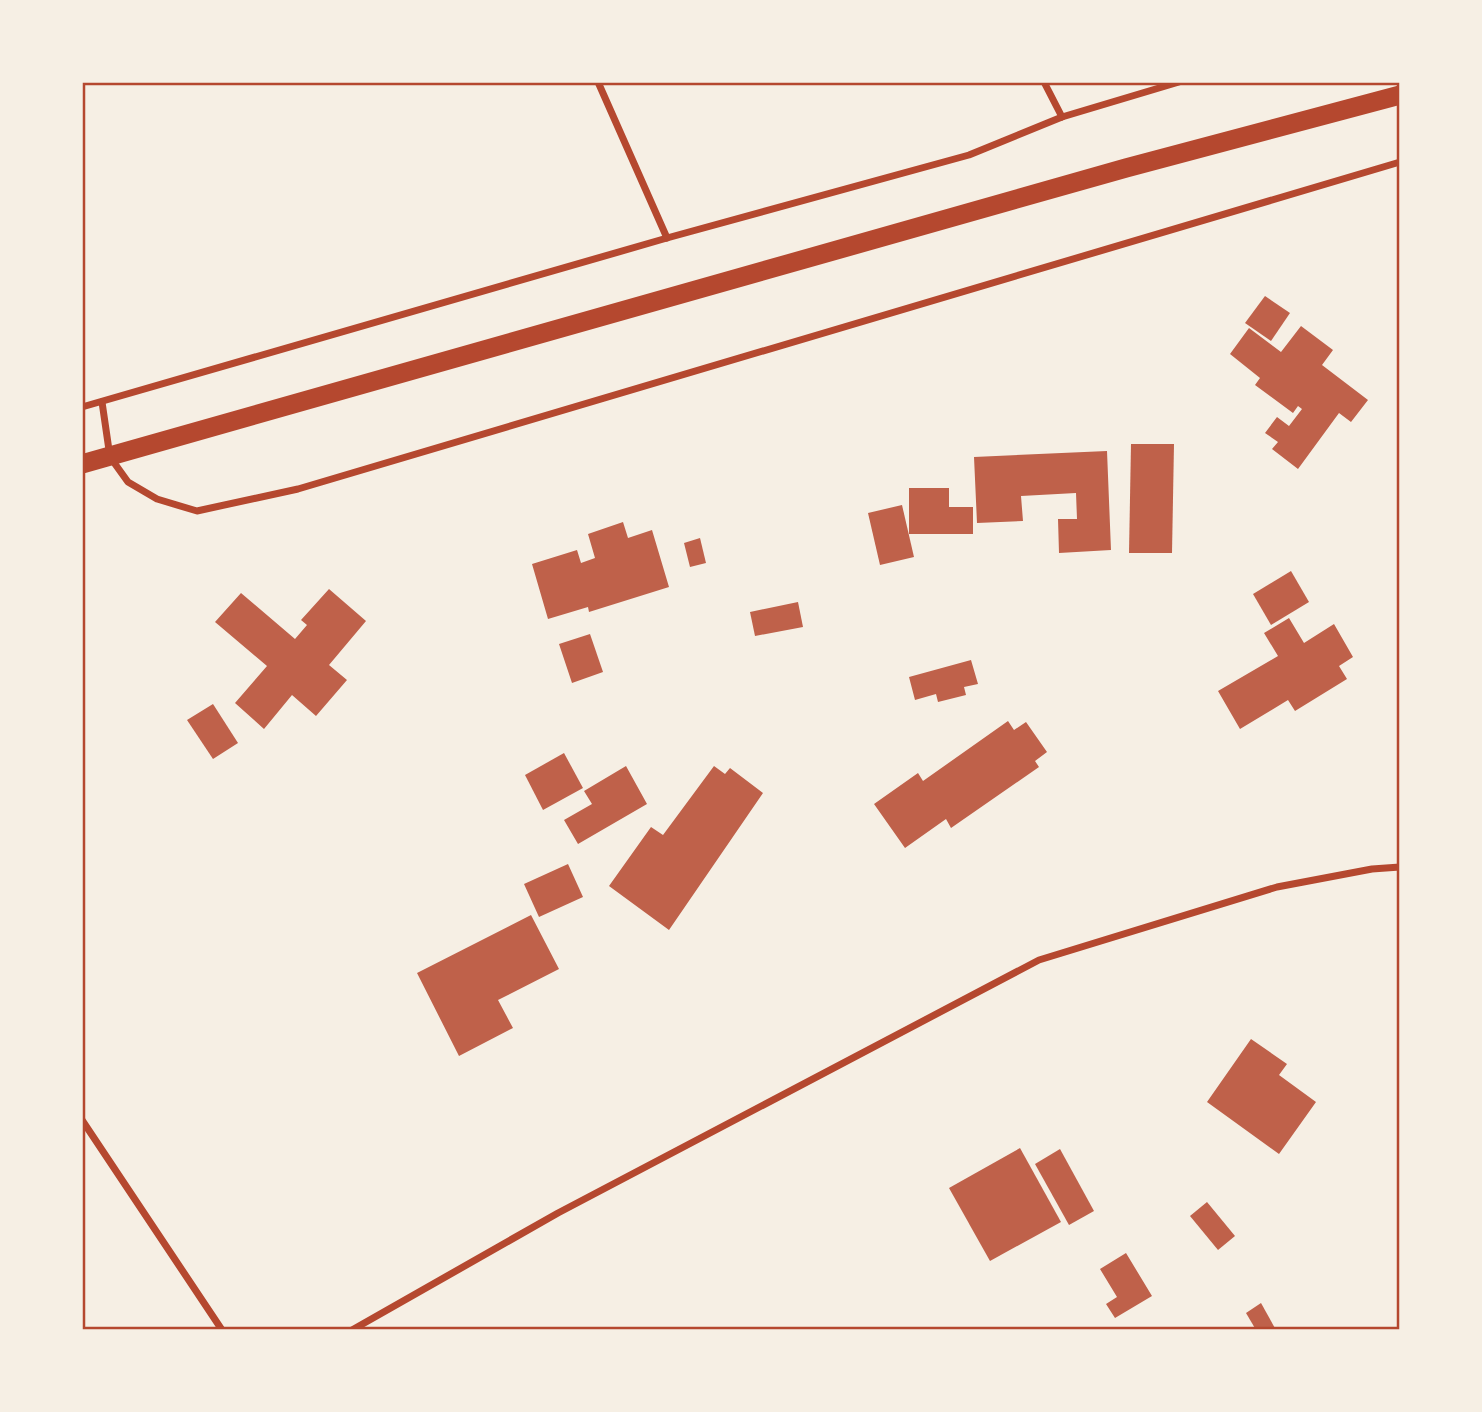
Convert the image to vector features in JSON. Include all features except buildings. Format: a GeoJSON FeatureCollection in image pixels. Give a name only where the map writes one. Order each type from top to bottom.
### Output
{"type":"FeatureCollection","features":[{"type":"Feature","properties":{"kind":"highway"},"geometry":{"type":"LineString","coordinates":[[82,464],[1126,168],[1400,95]]}},
{"type":"Feature","properties":{"kind":"street"},"geometry":{"type":"LineString","coordinates":[[598,82],[667,238]]}},
{"type":"Feature","properties":{"kind":"street"},"geometry":{"type":"LineString","coordinates":[[1044,82],[1062,117]]}},
{"type":"Feature","properties":{"kind":"street"},"geometry":{"type":"LineString","coordinates":[[82,407],[667,238],[969,155],[1062,117],[1179,82]]}},
{"type":"Feature","properties":{"kind":"street"},"geometry":{"type":"LineString","coordinates":[[102,402],[110,457],[128,482],[157,499],[197,511],[298,489],[1400,162]]}},
{"type":"Feature","properties":{"kind":"street"},"geometry":{"type":"LineString","coordinates":[[352,1330],[570,1206],[1039,960],[1277,887],[1373,869],[1400,867]]}},
{"type":"Feature","properties":{"kind":"street"},"geometry":{"type":"LineString","coordinates":[[82,1120],[222,1330]]}}]}
